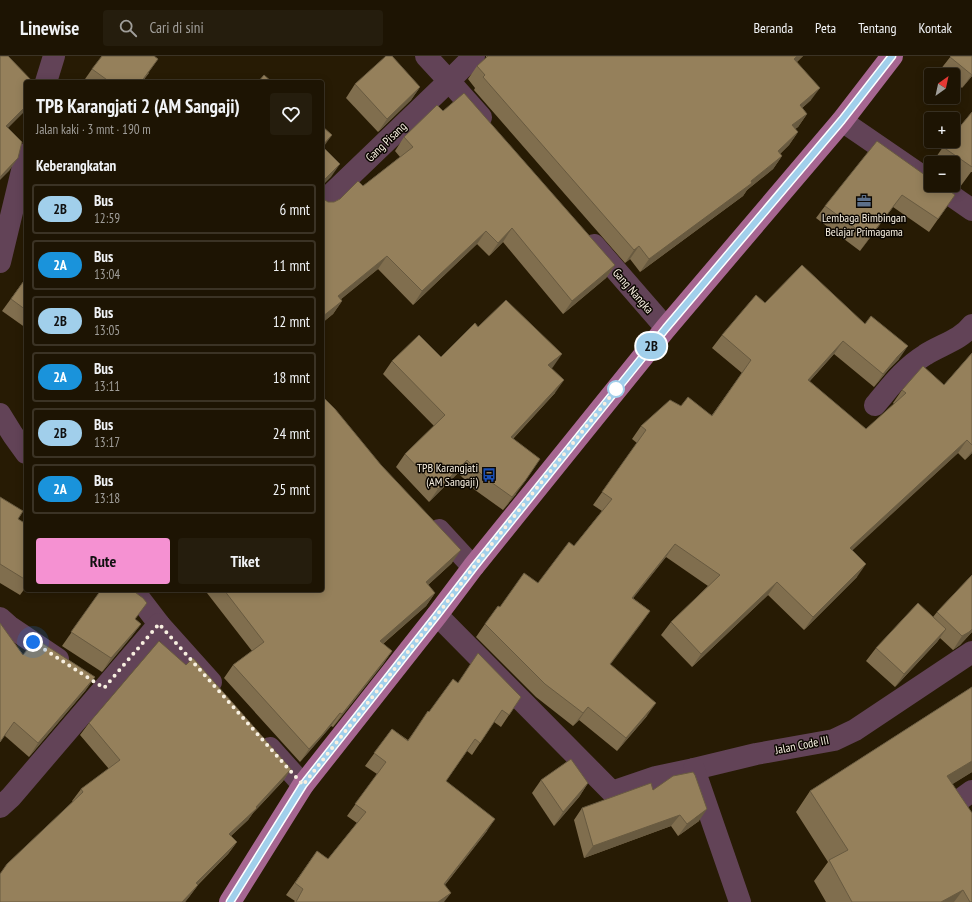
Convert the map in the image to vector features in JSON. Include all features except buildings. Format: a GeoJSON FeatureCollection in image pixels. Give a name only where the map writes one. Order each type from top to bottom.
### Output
{"type":"FeatureCollection","features":[{"type":"Feature","properties":{"kind":"main road"},"geometry":{"type":"LineString","coordinates":[[230,902],[303,785],[474,567],[666,328],[842,120],[892,56]]}},
{"type":"Feature","properties":{"kind":"street"},"geometry":{"type":"LineString","coordinates":[[47,80],[54,56]]}},
{"type":"Feature","properties":{"kind":"street"},"geometry":{"type":"LineString","coordinates":[[426,56],[492,129]]}},
{"type":"Feature","properties":{"kind":"street","name":"Gang Pisang"},"geometry":{"type":"LineString","coordinates":[[324,201],[450,81],[474,56]]}},
{"type":"Feature","properties":{"kind":"street"},"geometry":{"type":"LineString","coordinates":[[842,120],[924,177]]}},
{"type":"Feature","properties":{"kind":"street"},"geometry":{"type":"LineString","coordinates":[[0,262],[24,162]]}},
{"type":"Feature","properties":{"kind":"street"},"geometry":{"type":"LineString","coordinates":[[946,192],[972,210]]}},
{"type":"Feature","properties":{"kind":"street","name":"Gang Nangka"},"geometry":{"type":"LineString","coordinates":[[581,231],[666,328]]}},
{"type":"Feature","properties":{"kind":"street"},"geometry":{"type":"LineString","coordinates":[[875,405],[903,372],[926,354],[953,341],[972,325]]}},
{"type":"Feature","properties":{"kind":"street"},"geometry":{"type":"LineString","coordinates":[[0,414],[24,450]]}},
{"type":"Feature","properties":{"kind":"street"},"geometry":{"type":"LineString","coordinates":[[425,515],[474,567]]}},
{"type":"Feature","properties":{"kind":"street"},"geometry":{"type":"LineString","coordinates":[[135,592],[159,624],[223,695]]}},
{"type":"Feature","properties":{"kind":"street","name":"Jalan Code III"},"geometry":{"type":"LineString","coordinates":[[437,615],[612,792],[656,777],[756,754],[834,740],[855,730],[972,652]]}},
{"type":"Feature","properties":{"kind":"street"},"geometry":{"type":"LineString","coordinates":[[0,618],[9,626],[104,688]]}},
{"type":"Feature","properties":{"kind":"street"},"geometry":{"type":"LineString","coordinates":[[0,807],[11,797],[159,624]]}},
{"type":"Feature","properties":{"kind":"street"},"geometry":{"type":"LineString","coordinates":[[255,731],[303,785]]}},
{"type":"Feature","properties":{"kind":"street"},"geometry":{"type":"LineString","coordinates":[[694,769],[740,902]]}},
{"type":"Feature","properties":{"kind":"street"},"geometry":{"type":"LineString","coordinates":[[954,804],[972,791]]}},
{"type":"Feature","properties":{"kind":"bus line","name":"2B"},"geometry":{"type":"LineString","coordinates":[[230,902],[303,785],[531,495],[666,328],[842,120],[892,56]]}},
{"type":"Feature","properties":{"kind":"place","name":"Lembaga Bimbingan Belajar Primagama"},"geometry":{"type":"Point","coordinates":[864,201]}},
{"type":"Feature","properties":{"kind":"place","name":"TPB Karangjati (AM Sangaji)"},"geometry":{"type":"Point","coordinates":[489,475]}},
{"type":"Feature","properties":{"kind":"route"},"geometry":{"type":"LineString","coordinates":[[33,642],[104,688],[159,624],[303,785],[483,555],[618,387],[616,389]]}}]}
